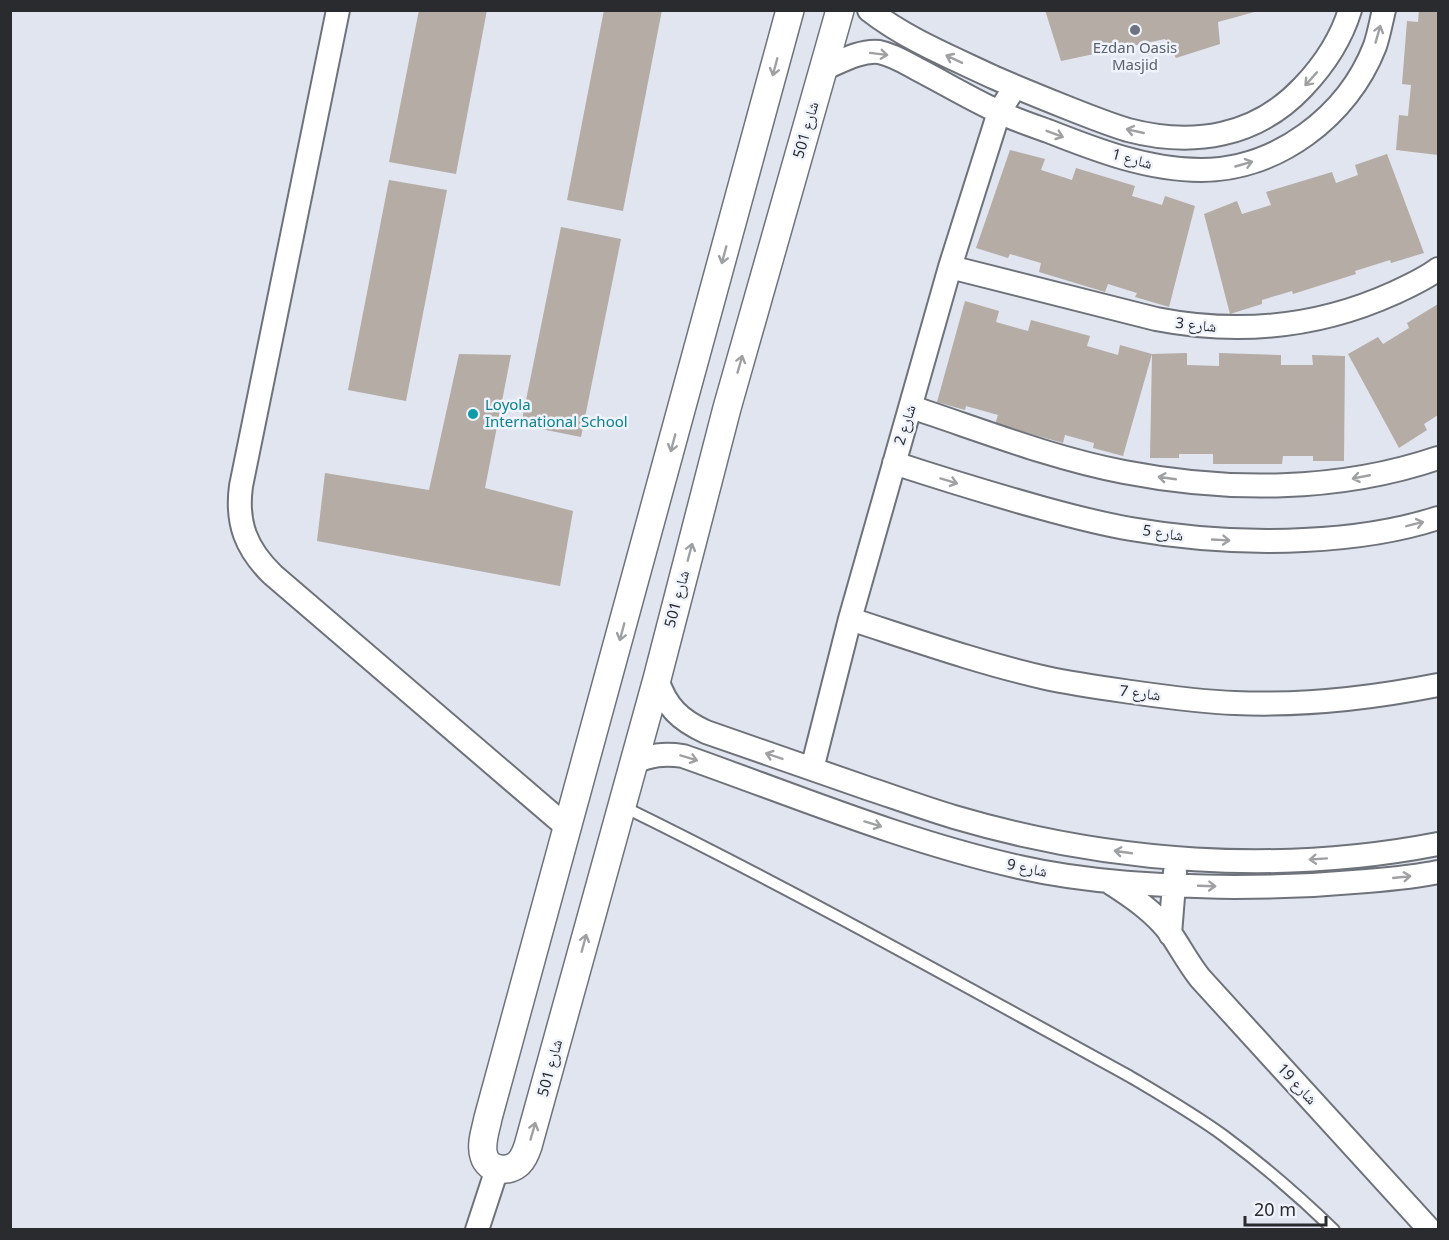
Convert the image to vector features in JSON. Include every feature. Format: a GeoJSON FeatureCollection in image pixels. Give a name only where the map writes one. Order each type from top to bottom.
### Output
{"type":"FeatureCollection","features":[{"type":"Feature","properties":{"kind":"street"},"geometry":{"type":"LineString","coordinates":[[338,10],[241,486],[240,519],[244,535],[251,550],[273,575],[568,828]]}},
{"type":"Feature","properties":{"kind":"street"},"geometry":{"type":"LineString","coordinates":[[477,1230],[497,1169],[487,1162],[484,1156],[484,1135],[790,10]]}},
{"type":"Feature","properties":{"kind":"street","name":"شارع 501"},"geometry":{"type":"LineString","coordinates":[[497,1169],[510,1169],[517,1165],[528,1146],[657,679],[727,408],[840,10]]}},
{"type":"Feature","properties":{"kind":"street","name":"شارع 1"},"geometry":{"type":"LineString","coordinates":[[869,10],[893,27],[931,48],[1015,87],[1102,122],[1128,130],[1173,138],[1221,135],[1252,125],[1266,117],[1297,93],[1317,72],[1344,29],[1350,10]]}},
{"type":"Feature","properties":{"kind":"street","name":"شارع 1"},"geometry":{"type":"LineString","coordinates":[[823,69],[858,54],[880,52],[905,62],[999,112],[1078,143],[1161,167],[1204,171],[1245,165],[1271,156],[1313,130],[1335,110],[1364,68],[1374,48],[1384,10]]}},
{"type":"Feature","properties":{"kind":"street","name":"شارع 2"},"geometry":{"type":"LineString","coordinates":[[812,769],[850,619],[950,267],[999,112],[1015,87]]}},
{"type":"Feature","properties":{"kind":"street","name":"شارع 3"},"geometry":{"type":"LineString","coordinates":[[950,267],[1156,319],[1185,325],[1231,328],[1304,322],[1340,313],[1370,304],[1407,287],[1438,269]]}},
{"type":"Feature","properties":{"kind":"street"},"geometry":{"type":"LineString","coordinates":[[911,407],[1086,463],[1125,472],[1197,483],[1266,486],[1341,481],[1402,469],[1438,458]]}},
{"type":"Feature","properties":{"kind":"street","name":"شارع 5"},"geometry":{"type":"LineString","coordinates":[[894,463],[1070,516],[1129,529],[1218,540],[1256,541],[1339,537],[1400,528],[1438,518]]}},
{"type":"Feature","properties":{"kind":"street","name":"شارع 7"},"geometry":{"type":"LineString","coordinates":[[850,619],[963,655],[1046,678],[1196,700],[1235,703],[1319,701],[1366,697],[1438,685]]}},
{"type":"Feature","properties":{"kind":"street"},"geometry":{"type":"LineString","coordinates":[[657,679],[660,691],[674,712],[694,727],[956,817],[1076,845],[1197,860],[1283,861],[1409,850],[1438,844]]}},
{"type":"Feature","properties":{"kind":"street","name":"شارع 9"},"geometry":{"type":"LineString","coordinates":[[633,763],[657,755],[683,756],[862,821],[935,844],[1019,867],[1058,874],[1174,885],[1273,887],[1326,885],[1438,872]]}},
{"type":"Feature","properties":{"kind":"street"},"geometry":{"type":"LineString","coordinates":[[1170,933],[1176,858]]}},
{"type":"Feature","properties":{"kind":"street","name":"شارع 19"},"geometry":{"type":"LineString","coordinates":[[1107,880],[1157,918],[1170,933],[1191,968],[1430,1230]]}},
{"type":"Feature","properties":{"kind":"lane"},"geometry":{"type":"LineString","coordinates":[[621,806],[831,914],[1177,1104],[1257,1162],[1334,1230]]}},
{"type":"Feature","properties":{"kind":"building"},"geometry":{"type":"Polygon","coordinates":[[[419,10],[487,10],[456,174],[389,162],[419,10]]]}},
{"type":"Feature","properties":{"kind":"building"},"geometry":{"type":"Polygon","coordinates":[[[604,10],[662,10],[623,211],[567,200],[604,10]]]}},
{"type":"Feature","properties":{"kind":"building","name":"Ezdan Oasis Masjid"},"geometry":{"type":"Polygon","coordinates":[[[1045,10],[1258,11],[1218,22],[1220,44],[1176,58],[1165,39],[1061,61],[1045,10]]]}},
{"type":"Feature","properties":{"kind":"building"},"geometry":{"type":"Polygon","coordinates":[[[1419,10],[1438,10],[1438,155],[1396,150],[1399,115],[1408,116],[1411,85],[1402,84],[1407,21],[1418,22],[1419,10]]]}},
{"type":"Feature","properties":{"kind":"building"},"geometry":{"type":"Polygon","coordinates":[[[1010,150],[1045,159],[1041,170],[1072,180],[1076,168],[1135,186],[1132,196],[1162,205],[1165,196],[1195,206],[1169,307],[1135,297],[1137,293],[1108,284],[1105,292],[1039,272],[1041,263],[1010,254],[1008,258],[976,248],[1010,150]]]}},
{"type":"Feature","properties":{"kind":"building"},"geometry":{"type":"Polygon","coordinates":[[[1387,154],[1424,253],[1391,263],[1390,260],[1355,271],[1356,274],[1293,294],[1292,291],[1262,300],[1262,304],[1230,314],[1204,214],[1237,201],[1242,214],[1271,205],[1266,192],[1332,172],[1336,183],[1358,175],[1355,165],[1387,154]]]}},
{"type":"Feature","properties":{"kind":"building"},"geometry":{"type":"Polygon","coordinates":[[[389,180],[447,190],[406,401],[348,390],[389,180]]]}},
{"type":"Feature","properties":{"kind":"building","name":"Loyola International School"},"geometry":{"type":"Polygon","coordinates":[[[561,227],[621,239],[581,437],[521,425],[561,227]]]}},
{"type":"Feature","properties":{"kind":"building"},"geometry":{"type":"Polygon","coordinates":[[[965,301],[999,311],[996,322],[1028,331],[1031,320],[1090,336],[1087,346],[1118,355],[1120,345],[1152,354],[1123,456],[1093,448],[1094,443],[1065,435],[1063,443],[995,424],[998,415],[966,406],[965,410],[937,402],[965,301]]]}},
{"type":"Feature","properties":{"kind":"building"},"geometry":{"type":"Polygon","coordinates":[[[1438,304],[1438,415],[1424,424],[1427,430],[1399,448],[1348,354],[1378,337],[1383,344],[1409,328],[1407,323],[1438,304]]]}},
{"type":"Feature","properties":{"kind":"building"},"geometry":{"type":"Polygon","coordinates":[[[1187,353],[1187,365],[1219,366],[1219,353],[1281,355],[1281,365],[1313,365],[1312,355],[1345,356],[1344,461],[1313,461],[1313,456],[1283,456],[1282,464],[1213,464],[1213,454],[1179,454],[1179,458],[1150,458],[1152,354],[1187,353]]]}},
{"type":"Feature","properties":{"kind":"building","name":"Loyola International School"},"geometry":{"type":"Polygon","coordinates":[[[459,354],[511,355],[485,488],[573,511],[560,586],[317,541],[325,473],[429,490],[459,354]]]}},
{"type":"Feature","properties":{"kind":"place","name":"Ezdan Oasis Masjid"},"geometry":{"type":"Point","coordinates":[1135,30]}},
{"type":"Feature","properties":{"kind":"place","name":"Loyola International School"},"geometry":{"type":"Point","coordinates":[473,414]}}]}
